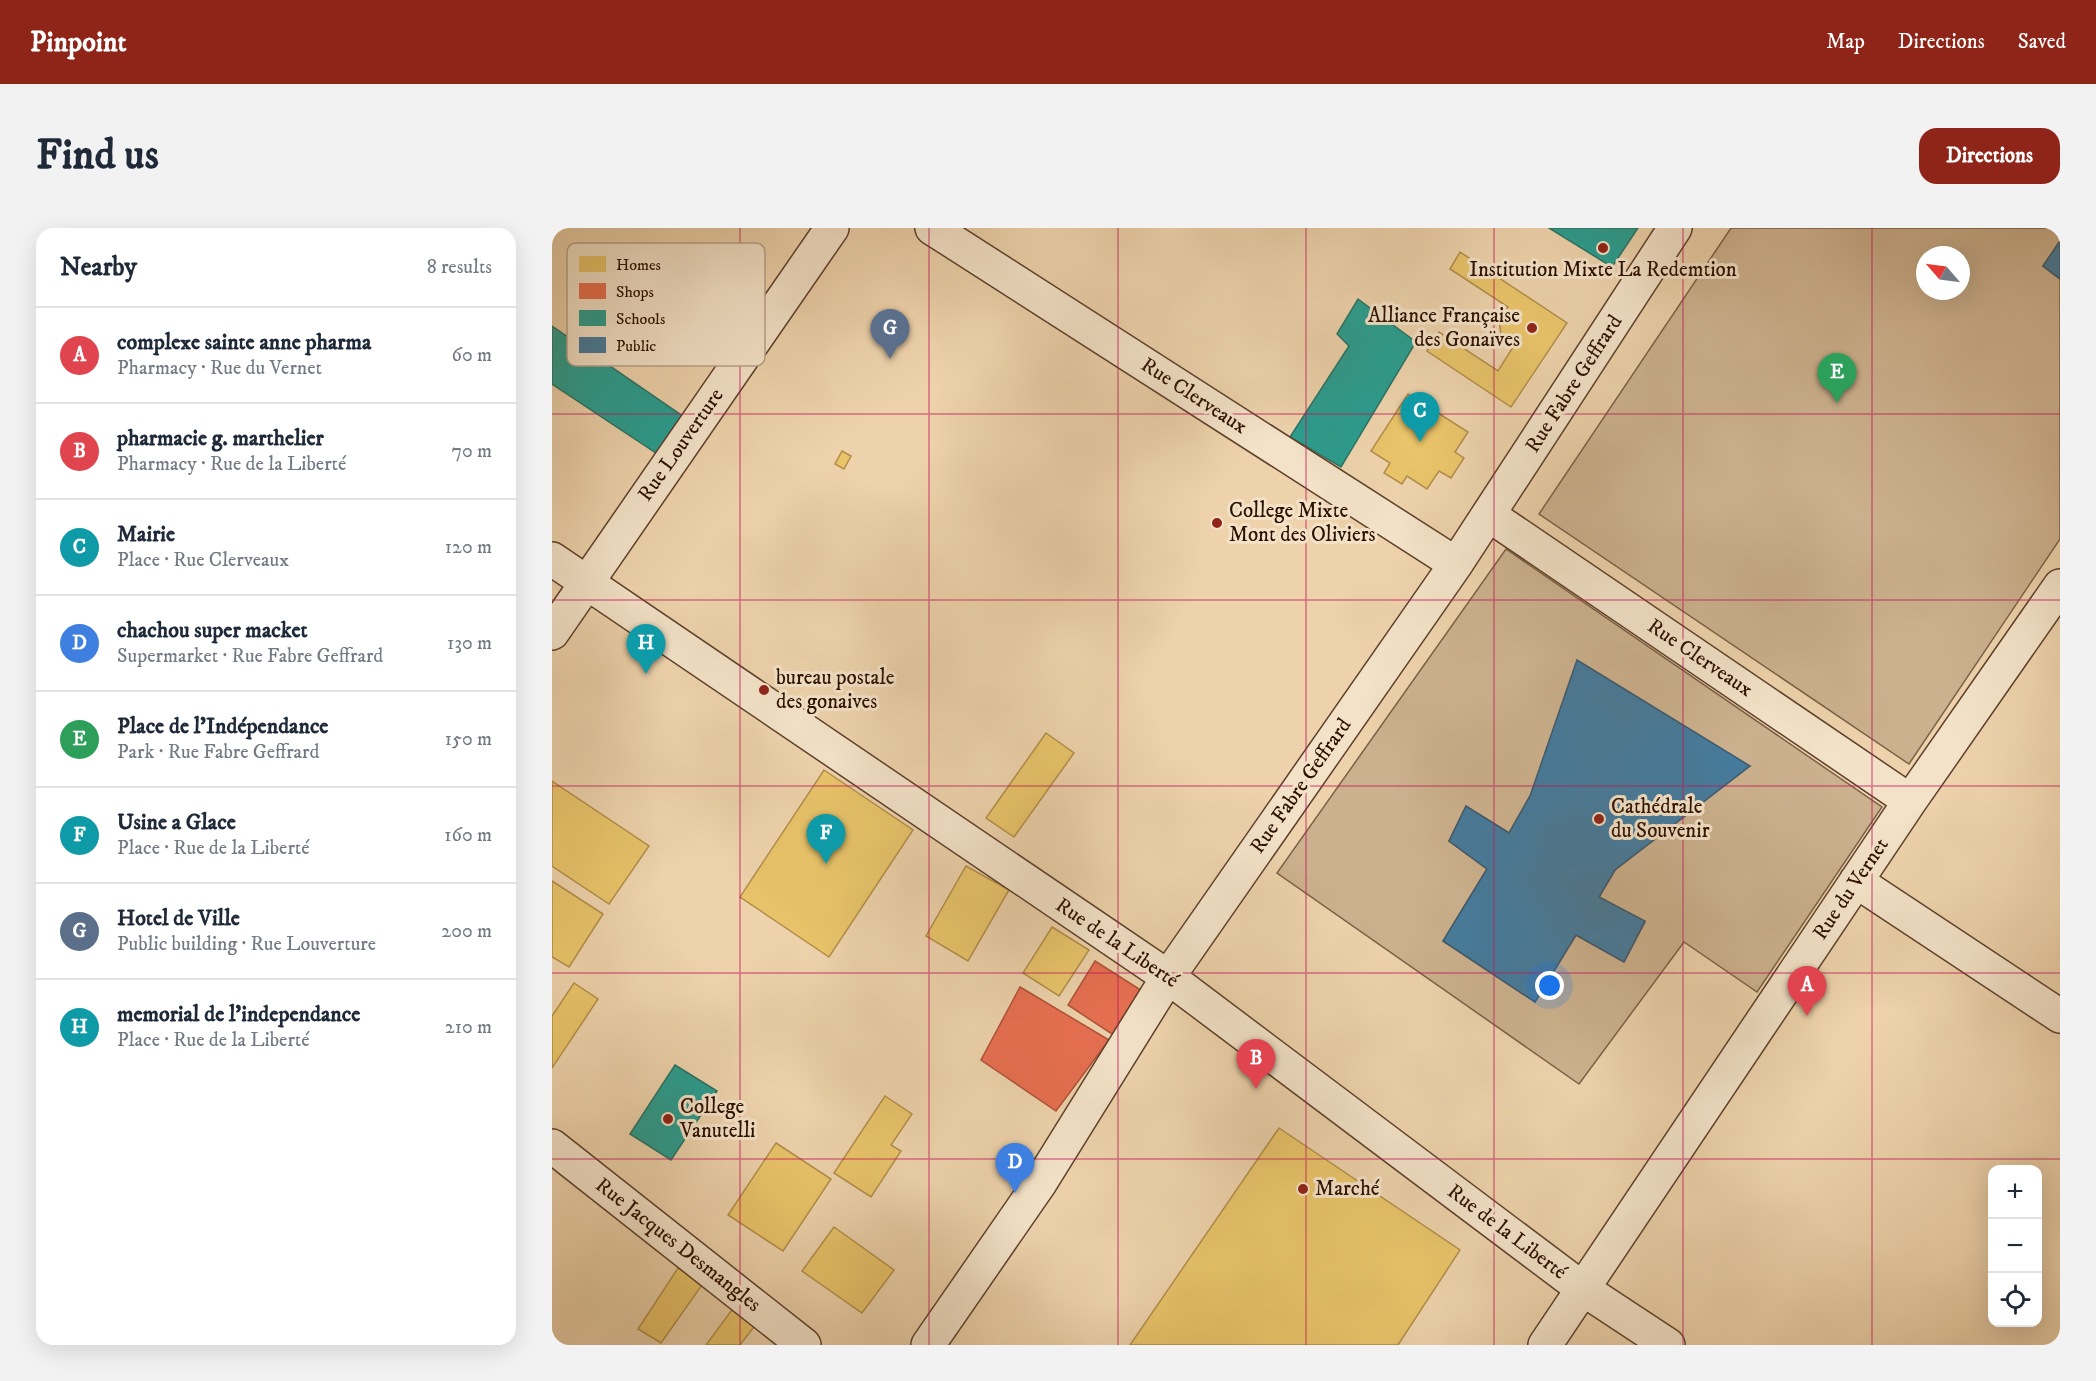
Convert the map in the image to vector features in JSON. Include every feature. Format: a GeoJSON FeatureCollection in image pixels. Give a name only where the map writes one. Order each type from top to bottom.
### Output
{"type":"FeatureCollection","features":[{"type":"Feature","properties":{"kind":"street","name":"Rue Louverture"},"geometry":{"type":"LineString","coordinates":[[765,324],[832,228]]}},
{"type":"Feature","properties":{"kind":"street","name":"Rue Clerveaux"},"geometry":{"type":"LineString","coordinates":[[932,228],[1456,564]]}},
{"type":"Feature","properties":{"kind":"street","name":"Rue Fabre Geffrard"},"geometry":{"type":"LineString","coordinates":[[928,1345],[1040,1184],[1168,977],[1456,564],[1675,228]]}},
{"type":"Feature","properties":{"kind":"street","name":"Rue Louverture"},"geometry":{"type":"LineString","coordinates":[[552,633],[736,366]]}},
{"type":"Feature","properties":{"kind":"street","name":"Rue Clerveaux"},"geometry":{"type":"LineString","coordinates":[[1489,515],[1910,801]]}},
{"type":"Feature","properties":{"kind":"street","name":"Rue de la Liberté"},"geometry":{"type":"LineString","coordinates":[[552,559],[1168,977],[1583,1289],[1668,1345]]}},
{"type":"Feature","properties":{"kind":"street","name":"Rue du Vernet"},"geometry":{"type":"LineString","coordinates":[[1545,1345],[1910,801],[2060,586]]}},
{"type":"Feature","properties":{"kind":"street"},"geometry":{"type":"LineString","coordinates":[[1856,881],[2060,1016]]}},
{"type":"Feature","properties":{"kind":"street","name":"Rue Jacques Desmangles"},"geometry":{"type":"LineString","coordinates":[[552,1146],[804,1345]]}},
{"type":"Feature","properties":{"kind":"shaded area"},"geometry":{"type":"Polygon","coordinates":[[[1731,228],[2060,228],[2060,241],[2043,266],[2060,279],[2060,539],[1909,764],[1539,514],[1731,228]]]}},
{"type":"Feature","properties":{"kind":"shaded area"},"geometry":{"type":"Polygon","coordinates":[[[1506,549],[1882,807],[1757,992],[1684,942],[1579,1084],[1277,873],[1506,549]],[[1749,766],[1530,796],[1509,833],[1466,806],[1449,841],[1487,869],[1443,941],[1535,1002],[1576,935],[1624,962],[1645,922],[1599,897],[1615,870],[1749,766]]]}},
{"type":"Feature","properties":{"kind":"building: Homes","name":"Alliance Française des Gonaïves"},"geometry":{"type":"Polygon","coordinates":[[[1460,252],[1567,323],[1511,407],[1427,351],[1439,332],[1498,371],[1515,344],[1501,335],[1499,319],[1508,307],[1450,269],[1460,252]]]}},
{"type":"Feature","properties":{"kind":"building: Homes"},"geometry":{"type":"Polygon","coordinates":[[[1408,394],[1468,432],[1455,452],[1464,458],[1451,478],[1439,471],[1427,489],[1407,476],[1402,484],[1384,473],[1390,463],[1371,451],[1408,394]]]}},
{"type":"Feature","properties":{"kind":"building: Homes"},"geometry":{"type":"Polygon","coordinates":[[[842,451],[851,456],[844,469],[835,464],[842,451]]]}},
{"type":"Feature","properties":{"kind":"building: Homes"},"geometry":{"type":"Polygon","coordinates":[[[1046,733],[1074,753],[1014,837],[986,818],[1046,733]]]}},
{"type":"Feature","properties":{"kind":"building: Homes"},"geometry":{"type":"Polygon","coordinates":[[[824,770],[913,830],[829,957],[740,897],[824,770]]]}},
{"type":"Feature","properties":{"kind":"building: Homes"},"geometry":{"type":"Polygon","coordinates":[[[552,781],[649,846],[609,904],[552,866],[552,781]]]}},
{"type":"Feature","properties":{"kind":"building: Homes"},"geometry":{"type":"Polygon","coordinates":[[[966,866],[1009,890],[968,961],[926,936],[966,866]]]}},
{"type":"Feature","properties":{"kind":"building: Homes"},"geometry":{"type":"Polygon","coordinates":[[[552,881],[603,914],[569,967],[552,957],[552,881]]]}},
{"type":"Feature","properties":{"kind":"building: Homes"},"geometry":{"type":"Polygon","coordinates":[[[1052,927],[1089,950],[1059,996],[1023,973],[1052,927]]]}},
{"type":"Feature","properties":{"kind":"building: Homes"},"geometry":{"type":"Polygon","coordinates":[[[574,983],[598,999],[552,1068],[552,1016],[574,983]]]}},
{"type":"Feature","properties":{"kind":"building: Homes"},"geometry":{"type":"Polygon","coordinates":[[[885,1096],[912,1114],[891,1145],[901,1151],[871,1197],[834,1173],[885,1096]]]}},
{"type":"Feature","properties":{"kind":"building: Homes","name":"Marché"},"geometry":{"type":"Polygon","coordinates":[[[1279,1128],[1460,1250],[1398,1345],[1130,1345],[1279,1128]]]}},
{"type":"Feature","properties":{"kind":"building: Homes"},"geometry":{"type":"Polygon","coordinates":[[[776,1143],[831,1179],[783,1251],[728,1215],[776,1143]]]}},
{"type":"Feature","properties":{"kind":"building: Homes"},"geometry":{"type":"Polygon","coordinates":[[[834,1227],[894,1270],[862,1313],[802,1271],[834,1227]]]}},
{"type":"Feature","properties":{"kind":"building: Homes"},"geometry":{"type":"Polygon","coordinates":[[[684,1259],[707,1278],[661,1343],[638,1329],[684,1259]]]}},
{"type":"Feature","properties":{"kind":"building: Homes"},"geometry":{"type":"Polygon","coordinates":[[[737,1303],[760,1319],[740,1345],[706,1345],[737,1303]]]}},
{"type":"Feature","properties":{"kind":"building: Shops"},"geometry":{"type":"Polygon","coordinates":[[[1095,961],[1147,994],[1118,1038],[1068,1005],[1095,961]]]}},
{"type":"Feature","properties":{"kind":"building: Shops"},"geometry":{"type":"Polygon","coordinates":[[[1020,987],[1109,1040],[1056,1111],[981,1060],[1020,987]]]}},
{"type":"Feature","properties":{"kind":"building: Schools","name":"Institution Mixte La Redemtion"},"geometry":{"type":"Polygon","coordinates":[[[1549,228],[1638,228],[1612,267],[1549,228]]]}},
{"type":"Feature","properties":{"kind":"building: Schools"},"geometry":{"type":"Polygon","coordinates":[[[1358,299],[1416,342],[1341,467],[1290,437],[1349,346],[1337,334],[1358,299]]]}},
{"type":"Feature","properties":{"kind":"building: Schools"},"geometry":{"type":"Polygon","coordinates":[[[552,326],[567,336],[567,366],[610,366],[687,419],[659,455],[552,384],[552,326]]]}},
{"type":"Feature","properties":{"kind":"building: Schools","name":"College Vanutelli"},"geometry":{"type":"Polygon","coordinates":[[[675,1065],[717,1091],[671,1160],[630,1134],[675,1065]]]}},
{"type":"Feature","properties":{"kind":"building: Public"},"geometry":{"type":"Polygon","coordinates":[[[2060,241],[2060,279],[2043,266],[2060,241]]]}},
{"type":"Feature","properties":{"kind":"building: Public","name":"Cathédrale du Souvenir"},"geometry":{"type":"Polygon","coordinates":[[[1577,660],[1750,766],[1615,870],[1599,897],[1645,921],[1624,962],[1576,935],[1535,1002],[1443,941],[1487,869],[1449,841],[1466,806],[1509,833],[1530,796],[1577,660]]]}},
{"type":"Feature","properties":{"kind":"place","name":"Institution Mixte La Redemtion"},"geometry":{"type":"Point","coordinates":[1603,248]}},
{"type":"Feature","properties":{"kind":"place","name":"Alliance Française des Gonaïves"},"geometry":{"type":"Point","coordinates":[1532,328]}},
{"type":"Feature","properties":{"kind":"place","name":"Hotel de Ville"},"geometry":{"type":"Point","coordinates":[890,359]}},
{"type":"Feature","properties":{"kind":"place","name":"Place de l'Indépendance"},"geometry":{"type":"Point","coordinates":[1837,403]}},
{"type":"Feature","properties":{"kind":"place","name":"Mairie"},"geometry":{"type":"Point","coordinates":[1420,442]}},
{"type":"Feature","properties":{"kind":"place","name":"College Mixte Mont des Oliviers"},"geometry":{"type":"Point","coordinates":[1217,523]}},
{"type":"Feature","properties":{"kind":"place","name":"memorial de l'independance"},"geometry":{"type":"Point","coordinates":[646,674]}},
{"type":"Feature","properties":{"kind":"place","name":"bureau postale des gonaives"},"geometry":{"type":"Point","coordinates":[764,690]}},
{"type":"Feature","properties":{"kind":"place","name":"Cathédrale du Souvenir"},"geometry":{"type":"Point","coordinates":[1599,819]}},
{"type":"Feature","properties":{"kind":"place","name":"Usine a Glace"},"geometry":{"type":"Point","coordinates":[826,864]}},
{"type":"Feature","properties":{"kind":"place","name":"complexe sainte anne pharma"},"geometry":{"type":"Point","coordinates":[1807,1016]}},
{"type":"Feature","properties":{"kind":"place","name":"pharmacie g. marthelier"},"geometry":{"type":"Point","coordinates":[1256,1089]}},
{"type":"Feature","properties":{"kind":"place","name":"College Vanutelli"},"geometry":{"type":"Point","coordinates":[668,1119]}},
{"type":"Feature","properties":{"kind":"place","name":"Marché"},"geometry":{"type":"Point","coordinates":[1303,1189]}},
{"type":"Feature","properties":{"kind":"place","name":"chachou super macket"},"geometry":{"type":"Point","coordinates":[1015,1193]}}]}
